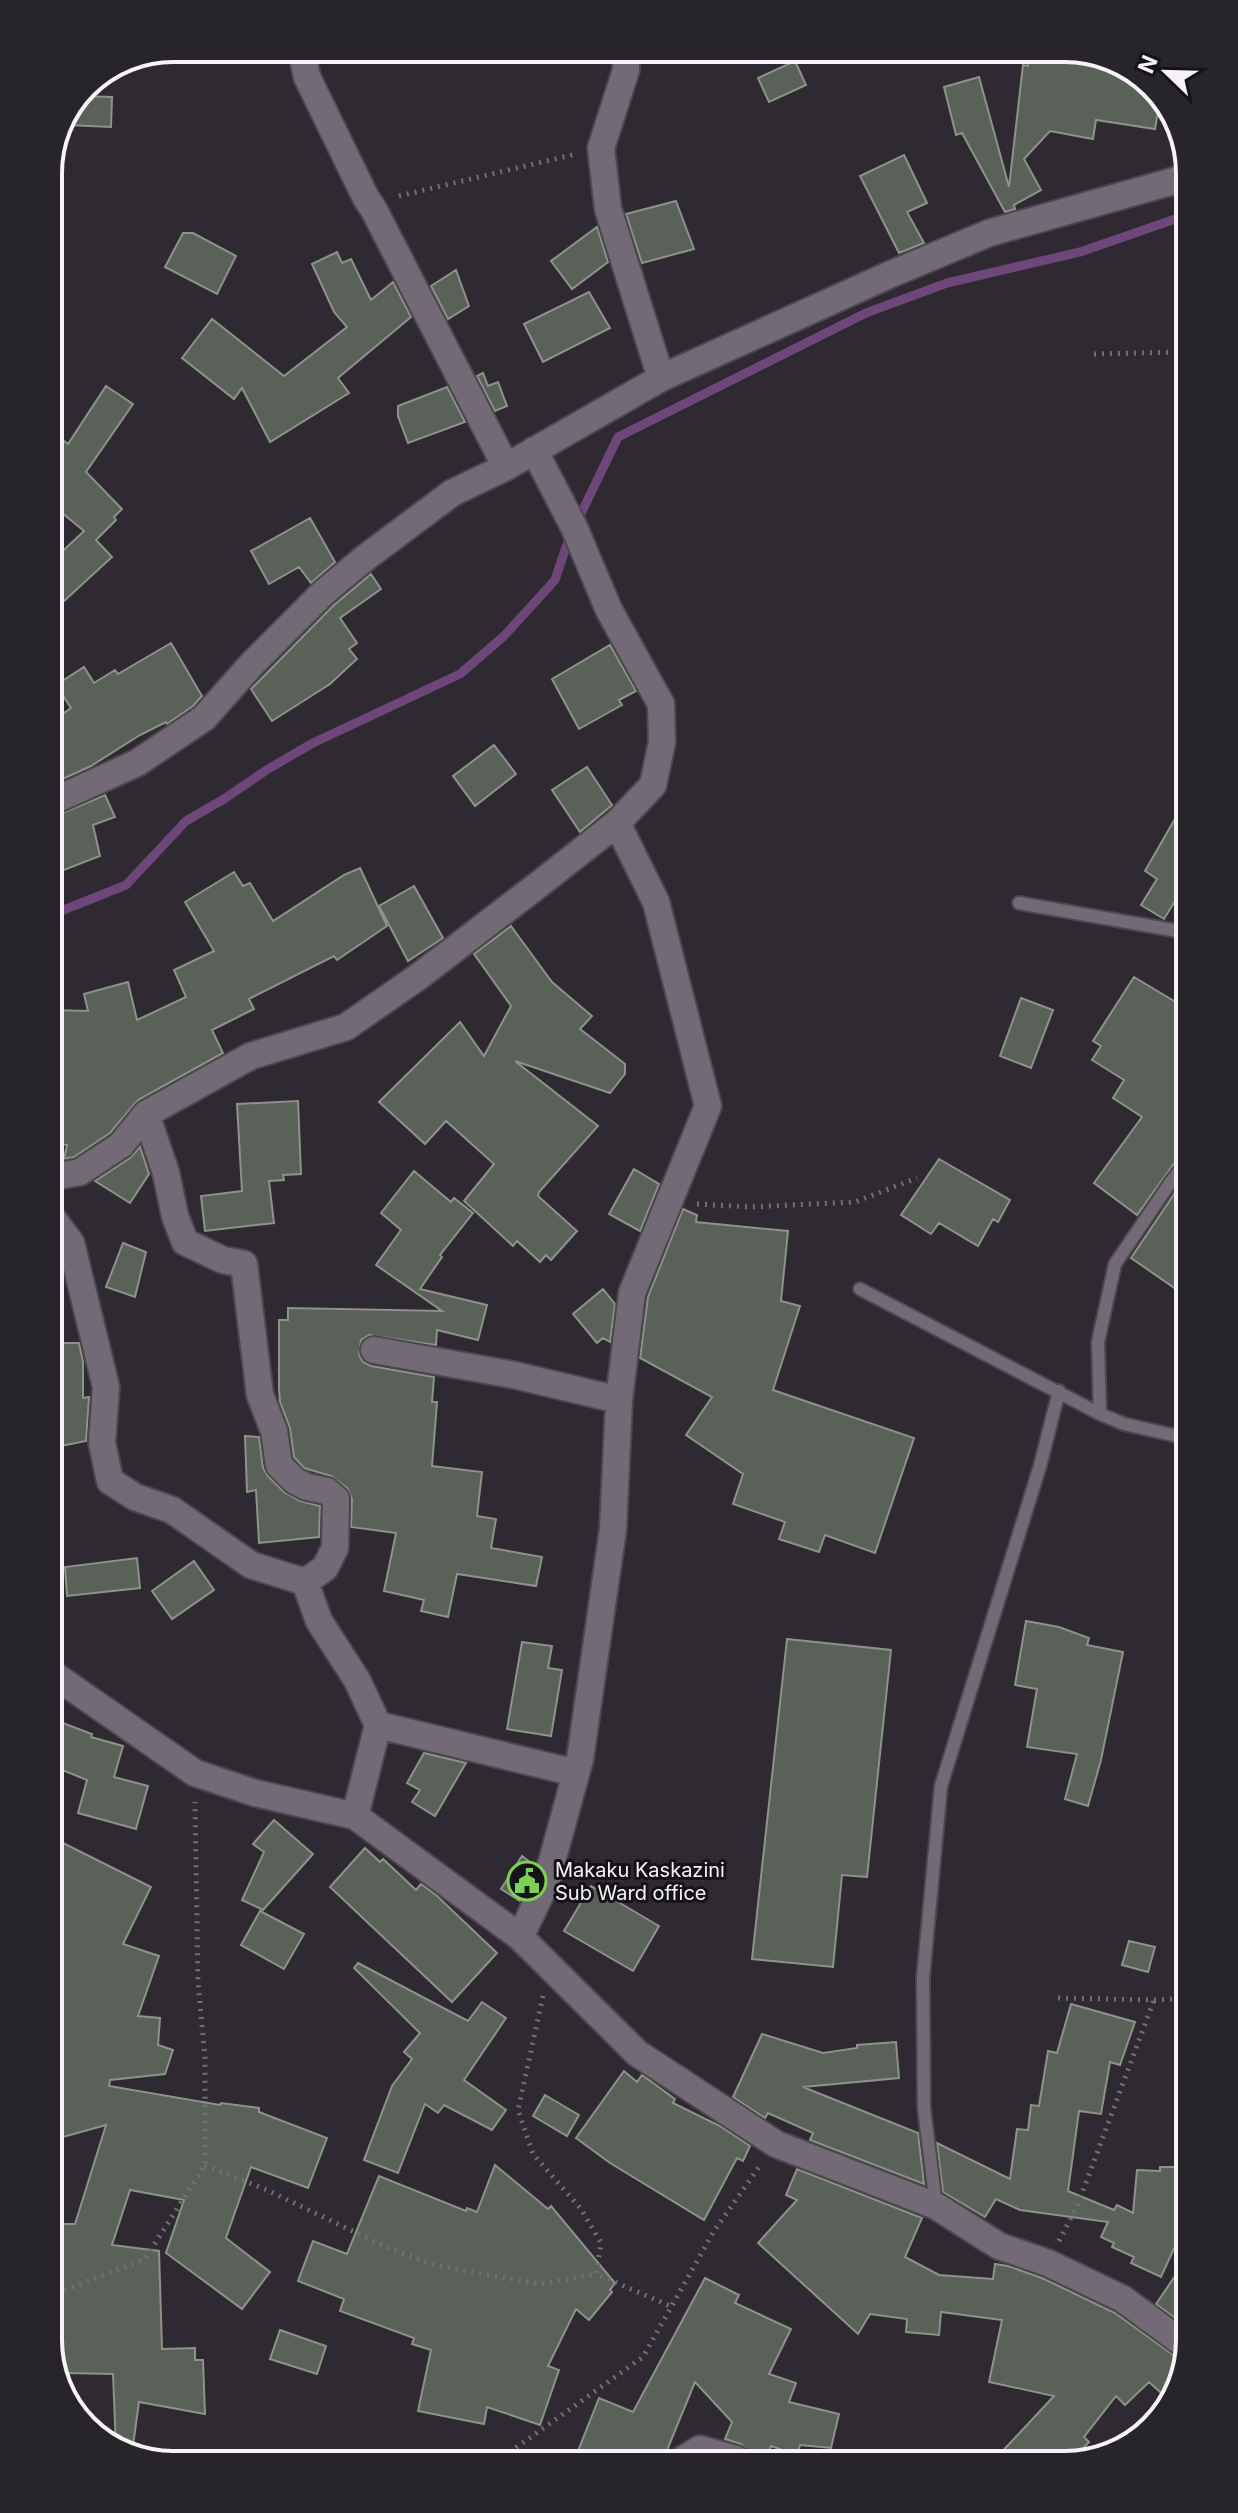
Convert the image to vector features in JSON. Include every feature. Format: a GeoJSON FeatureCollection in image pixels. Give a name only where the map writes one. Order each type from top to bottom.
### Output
{"type":"FeatureCollection","features":[{"type":"Feature","properties":{"kind":"street"},"geometry":{"type":"LineString","coordinates":[[304,62],[307,77],[366,198],[506,467]]}},
{"type":"Feature","properties":{"kind":"street"},"geometry":{"type":"LineString","coordinates":[[626,62],[601,148],[608,209],[661,378]]}},
{"type":"Feature","properties":{"kind":"street"},"geometry":{"type":"LineString","coordinates":[[62,797],[137,763],[204,718],[252,664],[323,593],[452,493],[506,467],[661,378],[706,356],[989,233],[1176,180]]}},
{"type":"Feature","properties":{"kind":"street"},"geometry":{"type":"LineString","coordinates":[[62,1175],[80,1172],[121,1145],[146,1114],[251,1056],[346,1027],[418,977],[617,823],[653,785],[662,742],[661,704],[609,610],[574,527],[534,450]]}},
{"type":"Feature","properties":{"kind":"street"},"geometry":{"type":"LineString","coordinates":[[520,1937],[546,1883],[576,1773],[613,1529],[619,1400],[632,1293],[708,1106],[656,902],[617,823]]}},
{"type":"Feature","properties":{"kind":"street"},"geometry":{"type":"LineString","coordinates":[[146,1114],[185,1242],[223,1260],[244,1264],[260,1395],[274,1431],[279,1465],[295,1481],[327,1491],[336,1499],[335,1548],[325,1568],[305,1582]]}},
{"type":"Feature","properties":{"kind":"street"},"geometry":{"type":"LineString","coordinates":[[62,1231],[71,1243],[106,1387],[102,1443],[110,1481],[135,1497],[172,1510],[251,1565],[305,1582]]}},
{"type":"Feature","properties":{"kind":"street"},"geometry":{"type":"LineString","coordinates":[[374,1350],[514,1375],[619,1400]]}},
{"type":"Feature","properties":{"kind":"street"},"geometry":{"type":"LineString","coordinates":[[305,1582],[319,1621],[357,1680],[378,1725],[355,1816]]}},
{"type":"Feature","properties":{"kind":"street"},"geometry":{"type":"LineString","coordinates":[[62,1681],[195,1773],[255,1793],[355,1816],[520,1937],[637,2053],[776,2144],[936,2206],[999,2246],[1048,2263],[1123,2299],[1176,2338]]}},
{"type":"Feature","properties":{"kind":"street"},"geometry":{"type":"LineString","coordinates":[[378,1725],[576,1773]]}},
{"type":"Feature","properties":{"kind":"lane"},"geometry":{"type":"LineString","coordinates":[[1019,903],[1176,931]]}},
{"type":"Feature","properties":{"kind":"lane"},"geometry":{"type":"LineString","coordinates":[[1100,1414],[1098,1342],[1115,1264],[1176,1175]]}},
{"type":"Feature","properties":{"kind":"lane"},"geometry":{"type":"LineString","coordinates":[[860,1289],[1100,1414],[1124,1424],[1176,1436]]}},
{"type":"Feature","properties":{"kind":"lane"},"geometry":{"type":"LineString","coordinates":[[936,2206],[924,2108],[923,1978],[941,1786],[1040,1466],[1059,1391]]}},
{"type":"Feature","properties":{"kind":"path"},"geometry":{"type":"LineString","coordinates":[[374,210],[388,199],[601,148]]}},
{"type":"Feature","properties":{"kind":"path"},"geometry":{"type":"LineString","coordinates":[[1094,354],[1176,352]]}},
{"type":"Feature","properties":{"kind":"path"},"geometry":{"type":"LineString","coordinates":[[668,1203],[750,1207],[855,1202],[917,1178]]}},
{"type":"Feature","properties":{"kind":"path"},"geometry":{"type":"LineString","coordinates":[[62,2291],[145,2259],[205,2165],[205,2057],[198,1983],[194,1865],[195,1773]]}},
{"type":"Feature","properties":{"kind":"path"},"geometry":{"type":"LineString","coordinates":[[551,1965],[518,2110],[533,2154],[581,2209],[601,2243],[596,2274]]}},
{"type":"Feature","properties":{"kind":"path"},"geometry":{"type":"LineString","coordinates":[[1058,1998],[1176,1999]]}},
{"type":"Feature","properties":{"kind":"path"},"geometry":{"type":"LineString","coordinates":[[1048,2263],[1078,2204],[1154,2000]]}},
{"type":"Feature","properties":{"kind":"path"},"geometry":{"type":"LineString","coordinates":[[514,2451],[643,2357],[714,2231],[776,2144]]}},
{"type":"Feature","properties":{"kind":"path"},"geometry":{"type":"LineString","coordinates":[[205,2165],[267,2190],[388,2248],[437,2266],[541,2284],[596,2274],[670,2306]]}},
{"type":"Feature","properties":{"kind":"building"},"geometry":{"type":"Polygon","coordinates":[[[795,62],[806,85],[769,102],[758,78],[795,62]]]}},
{"type":"Feature","properties":{"kind":"building"},"geometry":{"type":"Polygon","coordinates":[[[1028,62],[1072,62],[1107,70],[1126,81],[1126,112],[1158,113],[1155,129],[1096,120],[1093,139],[1050,131],[1024,159],[1041,190],[1014,205],[1015,209],[1005,212],[962,133],[956,135],[944,87],[979,77],[1009,187],[1023,65],[1028,66],[1028,62]]]}},
{"type":"Feature","properties":{"kind":"building"},"geometry":{"type":"Polygon","coordinates":[[[94,96],[112,97],[111,127],[73,125],[94,96]]]}},
{"type":"Feature","properties":{"kind":"building"},"geometry":{"type":"Polygon","coordinates":[[[904,155],[927,203],[907,212],[924,243],[899,253],[860,176],[904,155]]]}},
{"type":"Feature","properties":{"kind":"building"},"geometry":{"type":"Polygon","coordinates":[[[676,201],[694,249],[642,263],[626,214],[676,201]]]}},
{"type":"Feature","properties":{"kind":"building"},"geometry":{"type":"Polygon","coordinates":[[[597,227],[608,262],[572,289],[551,261],[597,227]]]}},
{"type":"Feature","properties":{"kind":"building"},"geometry":{"type":"Polygon","coordinates":[[[183,233],[193,233],[236,256],[217,294],[165,267],[183,233]]]}},
{"type":"Feature","properties":{"kind":"building"},"geometry":{"type":"Polygon","coordinates":[[[337,252],[342,263],[351,259],[371,300],[393,282],[411,317],[338,378],[349,393],[270,442],[242,388],[234,399],[182,358],[212,319],[284,376],[347,327],[334,312],[312,264],[337,252]]]}},
{"type":"Feature","properties":{"kind":"building"},"geometry":{"type":"Polygon","coordinates":[[[456,270],[469,306],[448,319],[431,286],[456,270]]]}},
{"type":"Feature","properties":{"kind":"building"},"geometry":{"type":"Polygon","coordinates":[[[589,292],[610,328],[543,362],[524,324],[589,292]]]}},
{"type":"Feature","properties":{"kind":"building"},"geometry":{"type":"Polygon","coordinates":[[[483,373],[488,386],[498,382],[507,406],[495,411],[477,376],[483,373]]]}},
{"type":"Feature","properties":{"kind":"building"},"geometry":{"type":"Polygon","coordinates":[[[106,386],[133,404],[86,472],[122,509],[114,517],[116,520],[96,540],[112,557],[62,603],[62,552],[84,531],[62,513],[62,439],[68,444],[106,386]]]}},
{"type":"Feature","properties":{"kind":"building"},"geometry":{"type":"Polygon","coordinates":[[[447,387],[465,422],[408,443],[398,416],[398,406],[447,387]]]}},
{"type":"Feature","properties":{"kind":"building"},"geometry":{"type":"Polygon","coordinates":[[[310,518],[335,562],[311,583],[299,567],[269,584],[251,551],[310,518]]]}},
{"type":"Feature","properties":{"kind":"building"},"geometry":{"type":"Polygon","coordinates":[[[371,574],[381,589],[340,618],[357,643],[349,649],[357,659],[330,684],[272,721],[251,689],[334,605],[371,574]]]}},
{"type":"Feature","properties":{"kind":"building"},"geometry":{"type":"Polygon","coordinates":[[[171,643],[202,696],[167,724],[140,735],[91,766],[62,779],[62,714],[71,708],[62,694],[62,681],[84,667],[94,683],[115,670],[118,674],[171,643]]]}},
{"type":"Feature","properties":{"kind":"building"},"geometry":{"type":"Polygon","coordinates":[[[610,645],[636,691],[619,700],[622,705],[579,729],[552,679],[610,645]]]}},
{"type":"Feature","properties":{"kind":"building"},"geometry":{"type":"Polygon","coordinates":[[[494,745],[516,774],[475,806],[453,776],[494,745]]]}},
{"type":"Feature","properties":{"kind":"building"},"geometry":{"type":"Polygon","coordinates":[[[587,767],[612,805],[580,832],[552,790],[587,767]]]}},
{"type":"Feature","properties":{"kind":"building"},"geometry":{"type":"Polygon","coordinates":[[[105,795],[115,817],[93,825],[100,856],[62,871],[62,813],[105,795]]]}},
{"type":"Feature","properties":{"kind":"building"},"geometry":{"type":"Polygon","coordinates":[[[1176,817],[1176,900],[1164,919],[1141,905],[1157,879],[1145,871],[1176,817]]]}},
{"type":"Feature","properties":{"kind":"building"},"geometry":{"type":"Polygon","coordinates":[[[360,868],[387,926],[337,960],[334,956],[249,999],[254,1009],[212,1030],[223,1053],[138,1100],[110,1133],[74,1157],[64,1159],[67,1145],[62,1144],[62,1010],[88,1011],[84,994],[128,982],[137,1020],[186,997],[174,970],[214,951],[185,902],[234,872],[243,886],[250,883],[273,921],[360,868]]]}},
{"type":"Feature","properties":{"kind":"building"},"geometry":{"type":"Polygon","coordinates":[[[414,886],[443,938],[408,961],[379,906],[414,886]]]}},
{"type":"Feature","properties":{"kind":"building"},"geometry":{"type":"Polygon","coordinates":[[[511,926],[552,982],[592,1016],[580,1029],[625,1064],[625,1074],[610,1093],[515,1061],[598,1126],[539,1192],[538,1196],[577,1231],[551,1260],[546,1255],[540,1262],[517,1241],[513,1246],[464,1201],[494,1164],[446,1121],[425,1144],[379,1102],[460,1022],[484,1056],[511,1006],[474,954],[511,926]]]}},
{"type":"Feature","properties":{"kind":"building"},"geometry":{"type":"Polygon","coordinates":[[[1134,977],[1176,1002],[1176,1161],[1137,1215],[1094,1183],[1142,1117],[1113,1098],[1124,1080],[1092,1060],[1101,1046],[1093,1041],[1134,977]]]}},
{"type":"Feature","properties":{"kind":"building"},"geometry":{"type":"Polygon","coordinates":[[[1021,998],[1053,1010],[1031,1068],[1000,1056],[1021,998]]]}},
{"type":"Feature","properties":{"kind":"building"},"geometry":{"type":"Polygon","coordinates":[[[298,1101],[301,1174],[283,1175],[284,1180],[269,1181],[274,1223],[205,1231],[201,1196],[242,1191],[237,1104],[298,1101]]]}},
{"type":"Feature","properties":{"kind":"building"},"geometry":{"type":"Polygon","coordinates":[[[140,1147],[149,1174],[130,1203],[95,1181],[130,1158],[140,1147]]]}},
{"type":"Feature","properties":{"kind":"building"},"geometry":{"type":"Polygon","coordinates":[[[939,1159],[1010,1200],[998,1222],[993,1219],[978,1246],[939,1223],[931,1234],[901,1215],[939,1159]]]}},
{"type":"Feature","properties":{"kind":"building"},"geometry":{"type":"Polygon","coordinates":[[[634,1169],[659,1184],[640,1231],[609,1214],[634,1169]]]}},
{"type":"Feature","properties":{"kind":"building"},"geometry":{"type":"Polygon","coordinates":[[[414,1171],[451,1202],[454,1198],[473,1213],[440,1255],[442,1257],[420,1289],[487,1305],[478,1340],[437,1330],[436,1345],[369,1335],[361,1340],[359,1355],[363,1362],[371,1366],[434,1377],[432,1402],[437,1402],[432,1466],[482,1472],[477,1516],[496,1519],[491,1548],[542,1557],[536,1586],[457,1574],[448,1617],[421,1611],[424,1600],[384,1591],[396,1533],[351,1527],[352,1499],[347,1488],[331,1476],[304,1468],[294,1457],[290,1428],[280,1402],[279,1320],[288,1320],[288,1308],[442,1311],[376,1265],[401,1230],[381,1213],[414,1171]]]}},
{"type":"Feature","properties":{"kind":"building"},"geometry":{"type":"Polygon","coordinates":[[[1176,1191],[1176,1289],[1131,1258],[1176,1191]]]}},
{"type":"Feature","properties":{"kind":"building"},"geometry":{"type":"Polygon","coordinates":[[[683,1209],[697,1215],[696,1222],[788,1231],[781,1301],[800,1306],[773,1390],[914,1438],[875,1553],[825,1535],[819,1552],[779,1539],[785,1522],[733,1504],[743,1474],[686,1435],[712,1397],[640,1358],[648,1297],[683,1209]]]}},
{"type":"Feature","properties":{"kind":"building"},"geometry":{"type":"Polygon","coordinates":[[[123,1243],[146,1252],[135,1297],[106,1287],[123,1243]]]}},
{"type":"Feature","properties":{"kind":"building"},"geometry":{"type":"Polygon","coordinates":[[[603,1289],[615,1304],[610,1342],[603,1338],[597,1343],[573,1314],[603,1289]]]}},
{"type":"Feature","properties":{"kind":"building"},"geometry":{"type":"Polygon","coordinates":[[[62,1343],[79,1343],[83,1362],[83,1398],[89,1397],[86,1441],[62,1446],[62,1343]]]}},
{"type":"Feature","properties":{"kind":"building"},"geometry":{"type":"Polygon","coordinates":[[[245,1436],[259,1437],[263,1468],[284,1492],[300,1501],[320,1506],[319,1537],[259,1543],[256,1490],[247,1492],[245,1436]]]}},
{"type":"Feature","properties":{"kind":"building"},"geometry":{"type":"Polygon","coordinates":[[[137,1558],[140,1588],[67,1596],[65,1567],[137,1558]]]}},
{"type":"Feature","properties":{"kind":"building"},"geometry":{"type":"Polygon","coordinates":[[[194,1561],[214,1590],[172,1619],[152,1591],[194,1561]]]}},
{"type":"Feature","properties":{"kind":"building"},"geometry":{"type":"Polygon","coordinates":[[[1026,1621],[1059,1627],[1089,1638],[1087,1645],[1123,1652],[1101,1760],[1088,1806],[1065,1799],[1077,1754],[1027,1747],[1037,1689],[1015,1685],[1026,1621]]]}},
{"type":"Feature","properties":{"kind":"building"},"geometry":{"type":"Polygon","coordinates":[[[787,1639],[891,1650],[867,1877],[842,1875],[833,1967],[752,1959],[787,1639]]]}},
{"type":"Feature","properties":{"kind":"building"},"geometry":{"type":"Polygon","coordinates":[[[522,1642],[552,1646],[548,1668],[562,1670],[551,1736],[507,1729],[522,1642]]]}},
{"type":"Feature","properties":{"kind":"building"},"geometry":{"type":"Polygon","coordinates":[[[62,1723],[92,1734],[91,1737],[123,1746],[114,1777],[148,1786],[136,1829],[78,1813],[87,1780],[62,1770],[62,1723]]]}},
{"type":"Feature","properties":{"kind":"building"},"geometry":{"type":"Polygon","coordinates":[[[424,1753],[466,1763],[435,1816],[412,1802],[420,1790],[407,1783],[424,1753]]]}},
{"type":"Feature","properties":{"kind":"building"},"geometry":{"type":"Polygon","coordinates":[[[274,1820],[313,1854],[263,1910],[242,1900],[264,1852],[253,1844],[274,1820]]]}},
{"type":"Feature","properties":{"kind":"building"},"geometry":{"type":"Polygon","coordinates":[[[62,1842],[151,1887],[123,1944],[159,1956],[138,2016],[160,2018],[158,2045],[173,2050],[165,2074],[110,2080],[109,2086],[220,2105],[259,2108],[259,2112],[327,2138],[308,2188],[251,2167],[226,2238],[270,2272],[242,2309],[166,2253],[184,2200],[130,2190],[112,2245],[159,2251],[162,2349],[195,2348],[195,2360],[203,2360],[205,2414],[139,2402],[133,2443],[115,2434],[113,2374],[67,2373],[62,2340],[62,2224],[75,2224],[106,2125],[62,2137],[62,1842]]]}},
{"type":"Feature","properties":{"kind":"building"},"geometry":{"type":"Polygon","coordinates":[[[365,1848],[380,1862],[383,1859],[416,1890],[421,1884],[436,1895],[497,1953],[452,2002],[330,1887],[365,1848]]]}},
{"type":"Feature","properties":{"kind":"building"},"geometry":{"type":"Polygon","coordinates":[[[522,1856],[534,1865],[520,1901],[501,1889],[522,1856]]]}},
{"type":"Feature","properties":{"kind":"building"},"geometry":{"type":"Polygon","coordinates":[[[591,1886],[659,1926],[633,1971],[564,1931],[591,1886]]]}},
{"type":"Feature","properties":{"kind":"building"},"geometry":{"type":"Polygon","coordinates":[[[260,1911],[304,1934],[284,1969],[241,1945],[260,1911]]]}},
{"type":"Feature","properties":{"kind":"building"},"geometry":{"type":"Polygon","coordinates":[[[1129,1941],[1155,1947],[1148,1972],[1122,1965],[1129,1941]]]}},
{"type":"Feature","properties":{"kind":"building"},"geometry":{"type":"Polygon","coordinates":[[[358,1963],[468,2021],[482,2002],[506,2018],[464,2080],[506,2110],[492,2130],[444,2105],[438,2113],[425,2104],[398,2173],[364,2160],[392,2086],[412,2059],[404,2052],[420,2033],[354,1968],[358,1963]]]}},
{"type":"Feature","properties":{"kind":"building"},"geometry":{"type":"Polygon","coordinates":[[[1071,2004],[1135,2022],[1120,2065],[1110,2062],[1101,2114],[1079,2111],[1068,2191],[1114,2210],[1117,2205],[1133,2213],[1137,2170],[1160,2171],[1160,2167],[1176,2167],[1176,2244],[1161,2277],[1131,2263],[1134,2257],[1112,2247],[1114,2243],[1101,2237],[1108,2222],[1020,2210],[996,2199],[985,2217],[943,2192],[937,2143],[1010,2179],[1017,2129],[1028,2130],[1031,2105],[1039,2106],[1048,2051],[1057,2053],[1071,2004]]]}},
{"type":"Feature","properties":{"kind":"building"},"geometry":{"type":"Polygon","coordinates":[[[762,2034],[823,2053],[857,2048],[857,2045],[896,2042],[899,2078],[803,2087],[918,2133],[924,2184],[810,2140],[813,2133],[768,2113],[765,2118],[733,2097],[762,2034]]]}},
{"type":"Feature","properties":{"kind":"building"},"geometry":{"type":"Polygon","coordinates":[[[624,2071],[637,2082],[642,2075],[675,2099],[673,2103],[720,2126],[750,2146],[743,2161],[737,2158],[704,2220],[610,2163],[576,2138],[624,2071]]]}},
{"type":"Feature","properties":{"kind":"building"},"geometry":{"type":"Polygon","coordinates":[[[545,2095],[579,2115],[567,2136],[533,2116],[545,2095]]]}},
{"type":"Feature","properties":{"kind":"building"},"geometry":{"type":"Polygon","coordinates":[[[495,2165],[548,2209],[551,2206],[615,2283],[610,2290],[612,2292],[589,2320],[576,2309],[548,2366],[559,2370],[540,2425],[487,2407],[484,2424],[418,2411],[431,2350],[412,2344],[414,2338],[340,2311],[344,2299],[298,2281],[313,2241],[347,2254],[379,2176],[466,2211],[467,2208],[477,2212],[495,2165]]]}},
{"type":"Feature","properties":{"kind":"building"},"geometry":{"type":"Polygon","coordinates":[[[797,2169],[922,2218],[905,2257],[939,2275],[993,2279],[995,2264],[1042,2278],[1115,2313],[1175,2356],[1168,2382],[1161,2393],[1149,2382],[1125,2405],[1116,2396],[1084,2437],[1089,2442],[1082,2449],[1003,2451],[1054,2396],[989,2382],[1002,2320],[941,2312],[939,2335],[906,2332],[907,2319],[870,2314],[858,2334],[758,2243],[797,2200],[786,2195],[797,2169]]]}},
{"type":"Feature","properties":{"kind":"building"},"geometry":{"type":"Polygon","coordinates":[[[1176,2275],[1176,2319],[1156,2304],[1176,2275]]]}},
{"type":"Feature","properties":{"kind":"building"},"geometry":{"type":"Polygon","coordinates":[[[705,2278],[739,2295],[735,2303],[791,2329],[769,2374],[796,2383],[789,2402],[839,2414],[831,2448],[800,2445],[798,2451],[785,2451],[771,2446],[769,2451],[748,2451],[741,2444],[725,2439],[732,2422],[695,2382],[667,2451],[578,2451],[599,2398],[633,2412],[705,2278]]]}},
{"type":"Feature","properties":{"kind":"building"},"geometry":{"type":"Polygon","coordinates":[[[280,2330],[326,2346],[317,2374],[270,2359],[280,2330]]]}},
{"type":"Feature","properties":{"kind":"waterway"},"geometry":{"type":"LineString","coordinates":[[577,522],[618,437],[866,313],[947,283],[1080,252],[1176,219]]}},
{"type":"Feature","properties":{"kind":"waterway"},"geometry":{"type":"LineString","coordinates":[[62,911],[126,885],[186,821],[268,769],[313,743],[460,674],[504,636],[555,580],[570,535]]}},
{"type":"Feature","properties":{"kind":"place","name":"Makaku Kaskazini Sub Ward office"},"geometry":{"type":"Point","coordinates":[527,1881]}}]}
